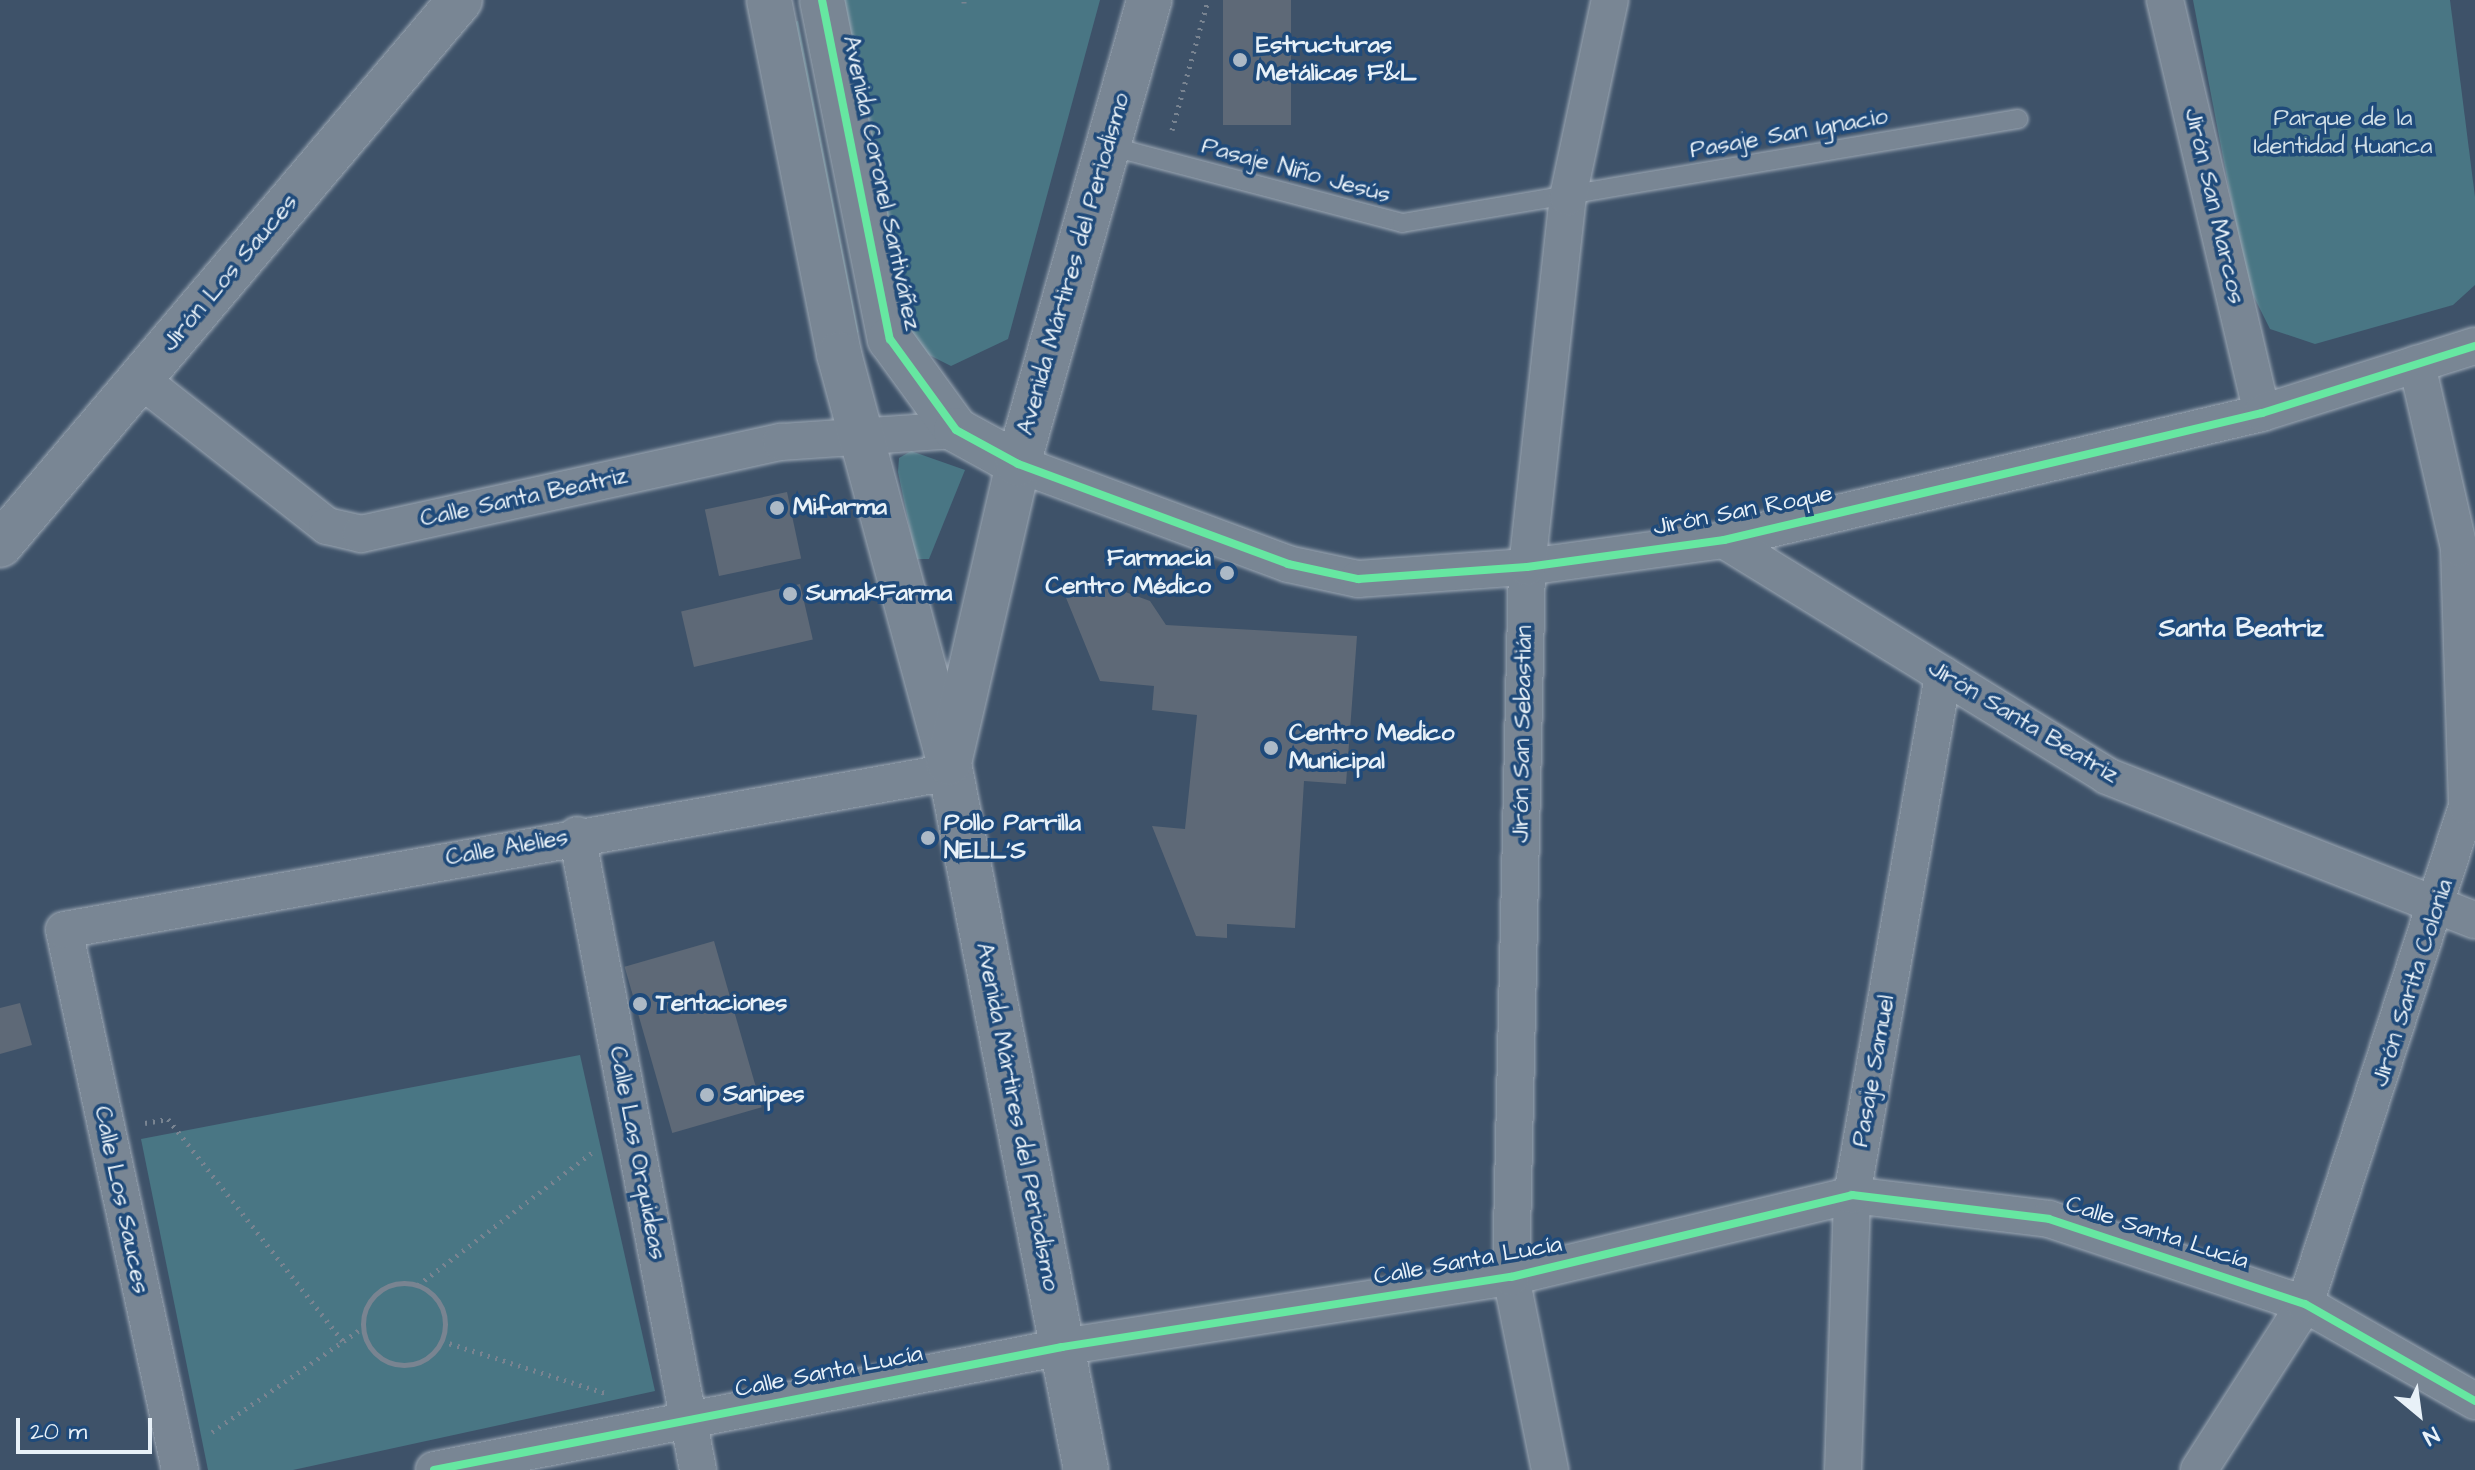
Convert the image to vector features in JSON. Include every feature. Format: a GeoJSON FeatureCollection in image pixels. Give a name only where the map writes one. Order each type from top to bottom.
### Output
{"type":"FeatureCollection","features":[{"type":"Feature","properties":{"kind":"street","name":"Jirón Los Sauces"},"geometry":{"type":"LineString","coordinates":[[0,545],[460,0]]}},
{"type":"Feature","properties":{"kind":"street"},"geometry":{"type":"LineString","coordinates":[[769,0],[859,438]]}},
{"type":"Feature","properties":{"kind":"street","name":"Avenida Coronel Santiváñez"},"geometry":{"type":"LineString","coordinates":[[822,0],[890,339],[956,430],[1018,464]]}},
{"type":"Feature","properties":{"kind":"street","name":"Avenida Mártires del Periodismo"},"geometry":{"type":"LineString","coordinates":[[949,767],[1018,464],[1149,0]]}},
{"type":"Feature","properties":{"kind":"street","name":"Jirón San Sebastián"},"geometry":{"type":"LineString","coordinates":[[1550,1470],[1511,1277],[1527,567],[1568,197],[1610,0]]}},
{"type":"Feature","properties":{"kind":"street","name":"Jirón San Marcos"},"geometry":{"type":"LineString","coordinates":[[2165,0],[2262,413]]}},
{"type":"Feature","properties":{"kind":"street","name":"Jirón San Roque"},"geometry":{"type":"LineString","coordinates":[[1018,464],[1288,564],[1344,576],[1527,567],[1724,540],[2262,413],[2475,346]]}},
{"type":"Feature","properties":{"kind":"street","name":"Jirón Sarita Colonia"},"geometry":{"type":"LineString","coordinates":[[2199,1470],[2305,1304],[2440,906],[2467,806],[2470,739],[2459,548],[2417,364]]}},
{"type":"Feature","properties":{"kind":"street","name":"Calle Santa Beatriz"},"geometry":{"type":"LineString","coordinates":[[140,379],[327,526],[361,534],[781,442],[956,430]]}},
{"type":"Feature","properties":{"kind":"street","name":"Avenida Mártires del Periodismo"},"geometry":{"type":"LineString","coordinates":[[859,438],[949,767],[1086,1470]]}},
{"type":"Feature","properties":{"kind":"street","name":"Jirón Santa Beatriz"},"geometry":{"type":"LineString","coordinates":[[1724,540],[2107,776],[2475,920]]}},
{"type":"Feature","properties":{"kind":"street","name":"Pasaje Samuel"},"geometry":{"type":"LineString","coordinates":[[1843,1470],[1852,1195],[1943,675]]}},
{"type":"Feature","properties":{"kind":"street","name":"Calle Alelies"},"geometry":{"type":"LineString","coordinates":[[64,930],[949,767]]}},
{"type":"Feature","properties":{"kind":"street","name":"Calle Las Orquideas"},"geometry":{"type":"LineString","coordinates":[[577,835],[698,1470]]}},
{"type":"Feature","properties":{"kind":"street","name":"Calle Los Sauces"},"geometry":{"type":"LineString","coordinates":[[64,930],[178,1463]]}},
{"type":"Feature","properties":{"kind":"street","name":"Calle Santa Lucía"},"geometry":{"type":"LineString","coordinates":[[434,1470],[1062,1347],[1511,1277],[1852,1195],[2049,1219],[2305,1304],[2475,1401]]}},
{"type":"Feature","properties":{"kind":"lane","name":"Pasaje San Ignacio"},"geometry":{"type":"LineString","coordinates":[[1568,197],[2018,119]]}},
{"type":"Feature","properties":{"kind":"lane","name":"Pasaje Niño Jesús"},"geometry":{"type":"LineString","coordinates":[[1109,146],[1402,223],[1568,197]]}},
{"type":"Feature","properties":{"kind":"path"},"geometry":{"type":"LineString","coordinates":[[1163,160],[1208,0]]}},
{"type":"Feature","properties":{"kind":"path"},"geometry":{"type":"LineString","coordinates":[[168,1119],[343,1341]]}},
{"type":"Feature","properties":{"kind":"path"},"geometry":{"type":"LineString","coordinates":[[178,1463],[362,1328],[378,1291],[418,1285],[631,1122]]}},
{"type":"Feature","properties":{"kind":"path"},"geometry":{"type":"LineString","coordinates":[[362,1328],[373,1353],[397,1365],[423,1361],[442,1341],[439,1302],[418,1285]]}},
{"type":"Feature","properties":{"kind":"path"},"geometry":{"type":"LineString","coordinates":[[442,1341],[616,1397]]}},
{"type":"Feature","properties":{"kind":"green space"},"geometry":{"type":"Polygon","coordinates":[[[840,0],[1100,0],[1008,339],[951,366],[907,344],[840,0]]]}},
{"type":"Feature","properties":{"kind":"green space","name":"Parque de la Identidad Huanca"},"geometry":{"type":"Polygon","coordinates":[[[2193,0],[2450,0],[2475,197],[2475,285],[2453,305],[2315,344],[2270,329],[2247,283],[2193,0]]]}},
{"type":"Feature","properties":{"kind":"green space"},"geometry":{"type":"Polygon","coordinates":[[[798,21],[858,332],[854,333],[793,22],[798,21]]]}},
{"type":"Feature","properties":{"kind":"green space"},"geometry":{"type":"Polygon","coordinates":[[[911,451],[965,470],[929,559],[916,559],[898,472],[899,458],[911,451]]]}},
{"type":"Feature","properties":{"kind":"green space"},"geometry":{"type":"Polygon","coordinates":[[[580,1055],[655,1391],[293,1470],[208,1470],[141,1139],[580,1055]]]}},
{"type":"Feature","properties":{"kind":"building","name":"Estructuras Metálicas F&L"},"geometry":{"type":"Polygon","coordinates":[[[1223,0],[1291,0],[1291,125],[1223,125],[1223,0]]]}},
{"type":"Feature","properties":{"kind":"building"},"geometry":{"type":"Polygon","coordinates":[[[787,492],[801,559],[719,576],[705,509],[787,492]]]}},
{"type":"Feature","properties":{"kind":"building","name":"Centro Medico Municipal"},"geometry":{"type":"Polygon","coordinates":[[[1087,578],[1150,601],[1166,625],[1357,636],[1346,784],[1304,781],[1295,928],[1227,924],[1227,938],[1196,936],[1152,826],[1185,829],[1197,715],[1152,710],[1154,686],[1100,681],[1062,588],[1087,578]]]}},
{"type":"Feature","properties":{"kind":"building"},"geometry":{"type":"Polygon","coordinates":[[[800,584],[813,640],[694,667],[681,611],[800,584]]]}},
{"type":"Feature","properties":{"kind":"building"},"geometry":{"type":"Polygon","coordinates":[[[714,941],[762,1107],[672,1133],[625,967],[714,941]]]}},
{"type":"Feature","properties":{"kind":"building"},"geometry":{"type":"Polygon","coordinates":[[[20,1003],[32,1045],[0,1054],[0,1008],[20,1003]]]}},
{"type":"Feature","properties":{"kind":"cycle path"},"geometry":{"type":"LineString","coordinates":[[822,0],[890,339],[956,430],[1018,464],[1288,564],[1358,579],[1527,567],[1724,540],[2262,413],[2475,346]]}},
{"type":"Feature","properties":{"kind":"cycle path"},"geometry":{"type":"LineString","coordinates":[[434,1470],[1062,1347],[1511,1277],[1852,1195],[2049,1219],[2305,1304],[2475,1401]]}},
{"type":"Feature","properties":{"kind":"place","name":"Estructuras Metálicas F&L"},"geometry":{"type":"Point","coordinates":[1240,60]}},
{"type":"Feature","properties":{"kind":"place","name":"Mifarma"},"geometry":{"type":"Point","coordinates":[777,508]}},
{"type":"Feature","properties":{"kind":"place","name":"Farmacia Centro Médico"},"geometry":{"type":"Point","coordinates":[1227,573]}},
{"type":"Feature","properties":{"kind":"place","name":"SumakFarma"},"geometry":{"type":"Point","coordinates":[790,594]}},
{"type":"Feature","properties":{"kind":"place","name":"Centro Medico Municipal"},"geometry":{"type":"Point","coordinates":[1271,748]}},
{"type":"Feature","properties":{"kind":"place","name":"Pollo Parrilla NELL'S"},"geometry":{"type":"Point","coordinates":[928,838]}},
{"type":"Feature","properties":{"kind":"place","name":"Tentaciones"},"geometry":{"type":"Point","coordinates":[640,1004]}},
{"type":"Feature","properties":{"kind":"place","name":"Sanipes"},"geometry":{"type":"Point","coordinates":[707,1095]}},
{"type":"Feature","properties":{"kind":"district","name":"Santa Beatriz"},"geometry":{"type":"Point","coordinates":[2241,629]}}]}
